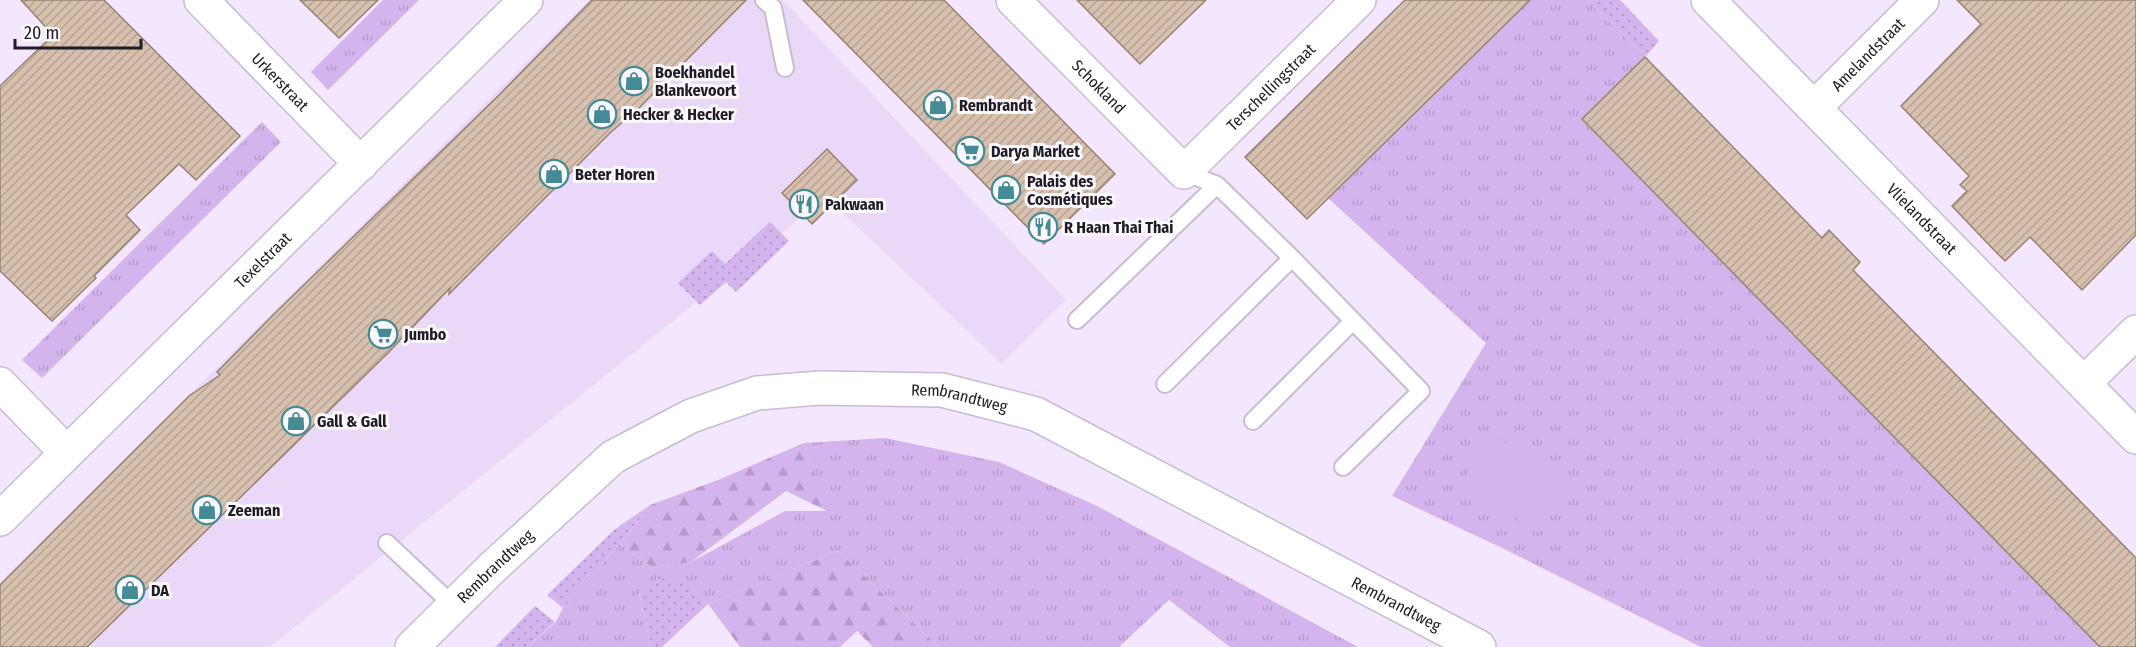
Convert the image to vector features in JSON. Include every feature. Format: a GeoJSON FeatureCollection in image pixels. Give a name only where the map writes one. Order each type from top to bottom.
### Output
{"type":"FeatureCollection","features":[{"type":"Feature","properties":{"kind":"street","name":"Urkerstraat"},"geometry":{"type":"LineString","coordinates":[[201,0],[361,164]]}},
{"type":"Feature","properties":{"kind":"street","name":"Texelstraat"},"geometry":{"type":"LineString","coordinates":[[0,519],[526,0]]}},
{"type":"Feature","properties":{"kind":"street","name":"Schokland"},"geometry":{"type":"LineString","coordinates":[[1013,0],[1184,172]]}},
{"type":"Feature","properties":{"kind":"street","name":"Terschellingstraat"},"geometry":{"type":"LineString","coordinates":[[1184,172],[1359,0]]}},
{"type":"Feature","properties":{"kind":"street","name":"Vlielandstraat"},"geometry":{"type":"LineString","coordinates":[[1708,0],[2136,437]]}},
{"type":"Feature","properties":{"kind":"street","name":"Amelandstraat"},"geometry":{"type":"LineString","coordinates":[[1814,108],[1922,0]]}},
{"type":"Feature","properties":{"kind":"street"},"geometry":{"type":"LineString","coordinates":[[2084,383],[2136,332]]}},
{"type":"Feature","properties":{"kind":"street"},"geometry":{"type":"LineString","coordinates":[[0,384],[66,452]]}},
{"type":"Feature","properties":{"kind":"street","name":"Rembrandtweg"},"geometry":{"type":"LineString","coordinates":[[412,647],[492,568],[613,457],[691,416],[757,393],[819,388],[942,390],[1036,414],[1479,647]]}},
{"type":"Feature","properties":{"kind":"lane"},"geometry":{"type":"LineString","coordinates":[[764,0],[772,8],[785,68]]}},
{"type":"Feature","properties":{"kind":"lane"},"geometry":{"type":"LineString","coordinates":[[1184,172],[1217,185],[1292,258],[1420,391],[1343,467]]}},
{"type":"Feature","properties":{"kind":"lane"},"geometry":{"type":"LineString","coordinates":[[1077,320],[1217,185]]}},
{"type":"Feature","properties":{"kind":"lane"},"geometry":{"type":"LineString","coordinates":[[1165,384],[1292,258]]}},
{"type":"Feature","properties":{"kind":"lane"},"geometry":{"type":"LineString","coordinates":[[1253,421],[1352,322]]}},
{"type":"Feature","properties":{"kind":"lane","name":"Rembrandtweg"},"geometry":{"type":"LineString","coordinates":[[387,543],[454,606]]}},
{"type":"Feature","properties":{"kind":"shaded area"},"geometry":{"type":"Polygon","coordinates":[[[589,0],[783,0],[1066,300],[1002,364],[826,197],[270,647],[0,647],[0,582],[589,0]]]}},
{"type":"Feature","properties":{"kind":"green space"},"geometry":{"type":"Polygon","coordinates":[[[383,0],[419,0],[328,90],[311,72],[383,0]]]}},
{"type":"Feature","properties":{"kind":"green space"},"geometry":{"type":"Polygon","coordinates":[[[1510,0],[1588,0],[1645,57],[1582,120],[2100,647],[1701,647],[1392,496],[1486,343],[1266,141],[1510,0]]]}},
{"type":"Feature","properties":{"kind":"green space"},"geometry":{"type":"Polygon","coordinates":[[[1588,0],[1620,0],[1659,41],[1645,57],[1588,0]]]}},
{"type":"Feature","properties":{"kind":"green space"},"geometry":{"type":"Polygon","coordinates":[[[262,122],[281,142],[42,378],[22,360],[262,122]]]}},
{"type":"Feature","properties":{"kind":"green space"},"geometry":{"type":"Polygon","coordinates":[[[770,222],[789,241],[736,292],[726,282],[700,305],[678,283],[712,251],[725,264],[770,222]]]}},
{"type":"Feature","properties":{"kind":"green space"},"geometry":{"type":"Polygon","coordinates":[[[1492,434],[1571,485],[1538,532],[1461,483],[1492,434]]]}},
{"type":"Feature","properties":{"kind":"green space"},"geometry":{"type":"Polygon","coordinates":[[[885,438],[999,462],[1097,506],[1358,647],[1230,647],[1169,600],[1119,647],[939,647],[838,551],[708,604],[690,584],[639,593],[651,647],[527,647],[555,623],[563,608],[620,544],[653,568],[691,562],[785,511],[826,511],[804,443],[885,438]]]}},
{"type":"Feature","properties":{"kind":"green space"},"geometry":{"type":"Polygon","coordinates":[[[804,443],[827,511],[786,491],[691,562],[653,568],[620,544],[650,505],[718,480],[804,443]]]}},
{"type":"Feature","properties":{"kind":"green space"},"geometry":{"type":"Polygon","coordinates":[[[650,505],[620,544],[563,608],[547,595],[614,530],[650,505]]]}},
{"type":"Feature","properties":{"kind":"green space"},"geometry":{"type":"Polygon","coordinates":[[[838,551],[939,647],[873,647],[857,631],[840,647],[740,647],[708,604],[838,551]]]}},
{"type":"Feature","properties":{"kind":"green space"},"geometry":{"type":"Polygon","coordinates":[[[661,578],[690,584],[708,604],[662,647],[651,647],[639,592],[661,578]]]}},
{"type":"Feature","properties":{"kind":"green space"},"geometry":{"type":"Polygon","coordinates":[[[535,606],[555,622],[527,647],[495,647],[535,606]]]}},
{"type":"Feature","properties":{"kind":"building"},"geometry":{"type":"Polygon","coordinates":[[[21,0],[104,0],[240,136],[196,180],[179,164],[126,215],[140,230],[52,321],[0,271],[0,86],[53,35],[21,0]]]}},
{"type":"Feature","properties":{"kind":"building"},"geometry":{"type":"Polygon","coordinates":[[[300,0],[378,0],[339,38],[300,0]]]}},
{"type":"Feature","properties":{"kind":"building"},"geometry":{"type":"Polygon","coordinates":[[[592,0],[746,0],[636,111],[611,132],[449,294],[450,288],[388,353],[87,647],[0,647],[0,585],[189,396],[220,375],[217,372],[274,314],[500,94],[592,0]]]}},
{"type":"Feature","properties":{"kind":"building"},"geometry":{"type":"Polygon","coordinates":[[[803,0],[944,0],[1115,174],[1044,244],[803,0]]]}},
{"type":"Feature","properties":{"kind":"building"},"geometry":{"type":"Polygon","coordinates":[[[1077,0],[1206,0],[1140,64],[1077,0]]]}},
{"type":"Feature","properties":{"kind":"building"},"geometry":{"type":"Polygon","coordinates":[[[1405,0],[1530,0],[1307,219],[1245,157],[1405,0]]]}},
{"type":"Feature","properties":{"kind":"building"},"geometry":{"type":"Polygon","coordinates":[[[1957,0],[2136,0],[2136,235],[2082,290],[2030,237],[2005,261],[1992,248],[1952,206],[1967,191],[1960,185],[1969,176],[1901,106],[1981,24],[1957,0]]]}},
{"type":"Feature","properties":{"kind":"building"},"geometry":{"type":"Polygon","coordinates":[[[1645,57],[1822,238],[1829,230],[1860,262],[1853,270],[2136,558],[2136,647],[2100,647],[1582,119],[1645,57]]]}},
{"type":"Feature","properties":{"kind":"building"},"geometry":{"type":"Polygon","coordinates":[[[827,149],[857,180],[812,224],[782,193],[827,149]]]}},
{"type":"Feature","properties":{"kind":"place","name":"Boekhandel Blankevoort"},"geometry":{"type":"Point","coordinates":[634,81]}},
{"type":"Feature","properties":{"kind":"place","name":"Rembrandt"},"geometry":{"type":"Point","coordinates":[938,105]}},
{"type":"Feature","properties":{"kind":"place","name":"Hecker & Hecker"},"geometry":{"type":"Point","coordinates":[602,114]}},
{"type":"Feature","properties":{"kind":"place","name":"Darya Market"},"geometry":{"type":"Point","coordinates":[970,151]}},
{"type":"Feature","properties":{"kind":"place","name":"Beter Horen"},"geometry":{"type":"Point","coordinates":[554,174]}},
{"type":"Feature","properties":{"kind":"place","name":"Palais des Cosmétiques"},"geometry":{"type":"Point","coordinates":[1006,190]}},
{"type":"Feature","properties":{"kind":"place","name":"Pakwaan"},"geometry":{"type":"Point","coordinates":[804,204]}},
{"type":"Feature","properties":{"kind":"place","name":"R Haan Thai Thai"},"geometry":{"type":"Point","coordinates":[1043,227]}},
{"type":"Feature","properties":{"kind":"place","name":"Jumbo"},"geometry":{"type":"Point","coordinates":[383,334]}},
{"type":"Feature","properties":{"kind":"place","name":"Gall & Gall"},"geometry":{"type":"Point","coordinates":[296,421]}},
{"type":"Feature","properties":{"kind":"place","name":"Zeeman"},"geometry":{"type":"Point","coordinates":[207,510]}},
{"type":"Feature","properties":{"kind":"place","name":"DA"},"geometry":{"type":"Point","coordinates":[130,590]}}]}
